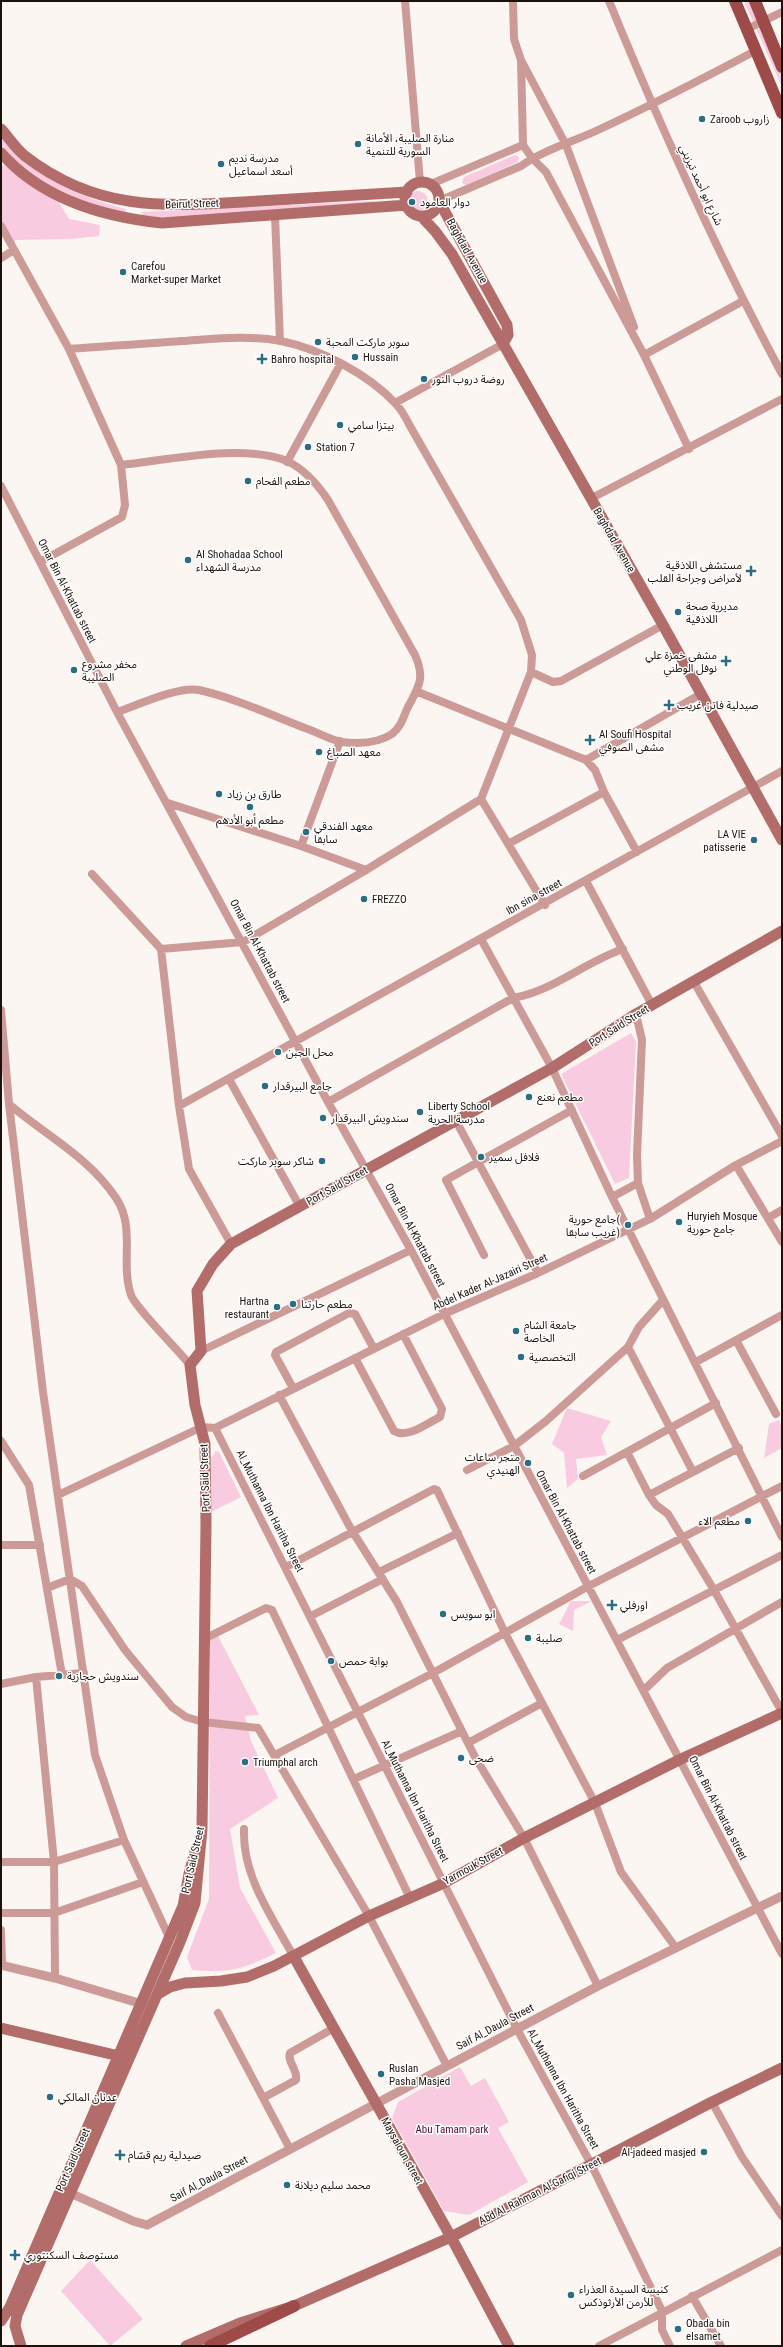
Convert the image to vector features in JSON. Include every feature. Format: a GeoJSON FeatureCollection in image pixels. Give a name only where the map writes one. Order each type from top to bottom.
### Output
{"type":"FeatureCollection","features":[{"type":"Feature","properties":{"kind":"main road"},"geometry":{"type":"LineString","coordinates":[[734,1],[782,113]]}},
{"type":"Feature","properties":{"kind":"main road"},"geometry":{"type":"LineString","coordinates":[[755,1],[782,67]]}},
{"type":"Feature","properties":{"kind":"main road","name":"Beirut Street"},"geometry":{"type":"LineString","coordinates":[[1,129],[24,155],[55,175],[83,190],[137,204],[210,204],[407,192]]}},
{"type":"Feature","properties":{"kind":"main road","name":"Beirut Street"},"geometry":{"type":"LineString","coordinates":[[1,152],[25,175],[54,194],[84,208],[133,220],[162,223],[275,216],[406,205]]}},
{"type":"Feature","properties":{"kind":"main road"},"geometry":{"type":"LineString","coordinates":[[426,183],[438,191],[439,201],[435,210],[426,215],[420,216],[412,212],[406,205],[407,192],[412,185],[426,183]]}},
{"type":"Feature","properties":{"kind":"main road","name":"Baghdad Avenue"},"geometry":{"type":"LineString","coordinates":[[439,201],[507,325],[508,335],[503,344]]}},
{"type":"Feature","properties":{"kind":"main road"},"geometry":{"type":"LineString","coordinates":[[133,220],[137,204]]}},
{"type":"Feature","properties":{"kind":"main road","name":"Baghdad Avenue"},"geometry":{"type":"LineString","coordinates":[[420,216],[435,231],[452,254],[590,500],[663,625],[782,840]]}},
{"type":"Feature","properties":{"kind":"main road","name":"Port Said Street"},"geometry":{"type":"LineString","coordinates":[[201,1351],[197,1291],[213,1264],[231,1244],[552,1068],[636,1014],[782,932]]}},
{"type":"Feature","properties":{"kind":"main road"},"geometry":{"type":"LineString","coordinates":[[190,1365],[201,1351]]}},
{"type":"Feature","properties":{"kind":"main road","name":"Port Said Street"},"geometry":{"type":"LineString","coordinates":[[1,2321],[10,2307],[183,1906],[188,1874],[202,1829],[206,1524],[205,1444],[202,1427],[195,1405],[190,1365]]}},
{"type":"Feature","properties":{"kind":"main road","name":"Yarmouk Street"},"geometry":{"type":"LineString","coordinates":[[158,1994],[170,1987],[185,1983],[221,1981],[247,1977],[294,1957],[369,1916],[444,1883],[524,1838],[681,1759],[782,1713]]}},
{"type":"Feature","properties":{"kind":"main road"},"geometry":{"type":"LineString","coordinates":[[21,2346],[15,2326],[17,2315],[158,1994],[195,1903],[202,1829]]}},
{"type":"Feature","properties":{"kind":"main road","name":"Maysaloun street"},"geometry":{"type":"LineString","coordinates":[[294,1957],[451,2237],[509,2346]]}},
{"type":"Feature","properties":{"kind":"main road"},"geometry":{"type":"LineString","coordinates":[[1,2028],[119,2056]]}},
{"type":"Feature","properties":{"kind":"main road","name":"Abd Al_Rahman Al-Gafiqi Street"},"geometry":{"type":"LineString","coordinates":[[186,2346],[240,2323],[294,2306],[451,2237],[712,2102],[782,2068]]}},
{"type":"Feature","properties":{"kind":"main road"},"geometry":{"type":"LineString","coordinates":[[210,2346],[294,2306]]}},
{"type":"Feature","properties":{"kind":"street"},"geometry":{"type":"LineString","coordinates":[[404,1],[426,183],[523,145]]}},
{"type":"Feature","properties":{"kind":"street"},"geometry":{"type":"LineString","coordinates":[[514,1],[514,40],[521,60],[566,145],[644,354]]}},
{"type":"Feature","properties":{"kind":"street","name":"شارع ابو أحمد تيزيني"},"geometry":{"type":"LineString","coordinates":[[609,1],[652,105],[743,301],[782,374]]}},
{"type":"Feature","properties":{"kind":"street"},"geometry":{"type":"LineString","coordinates":[[747,29],[782,12]]}},
{"type":"Feature","properties":{"kind":"street"},"geometry":{"type":"LineString","coordinates":[[439,201],[521,166],[532,158],[566,145],[652,105],[756,50]]}},
{"type":"Feature","properties":{"kind":"street"},"geometry":{"type":"LineString","coordinates":[[521,60],[523,145],[532,158],[546,172],[644,354],[689,449]]}},
{"type":"Feature","properties":{"kind":"street"},"geometry":{"type":"LineString","coordinates":[[275,216],[280,341]]}},
{"type":"Feature","properties":{"kind":"street"},"geometry":{"type":"LineString","coordinates":[[1,226],[69,349],[121,465],[125,505],[122,517],[40,562]]}},
{"type":"Feature","properties":{"kind":"street"},"geometry":{"type":"LineString","coordinates":[[1,258],[14,250]]}},
{"type":"Feature","properties":{"kind":"street"},"geometry":{"type":"LineString","coordinates":[[644,354],[743,301]]}},
{"type":"Feature","properties":{"kind":"street"},"geometry":{"type":"LineString","coordinates":[[69,349],[212,339],[280,341],[311,350],[341,363],[368,381],[395,403],[410,426],[521,620],[532,655],[531,672],[508,729],[487,790],[481,799],[366,870],[243,942],[161,949]]}},
{"type":"Feature","properties":{"kind":"street"},"geometry":{"type":"LineString","coordinates":[[395,403],[503,344]]}},
{"type":"Feature","properties":{"kind":"street"},"geometry":{"type":"LineString","coordinates":[[287,462],[341,363]]}},
{"type":"Feature","properties":{"kind":"street"},"geometry":{"type":"LineString","coordinates":[[590,500],[782,399]]}},
{"type":"Feature","properties":{"kind":"street"},"geometry":{"type":"LineString","coordinates":[[117,712],[185,690],[198,690],[247,705],[340,742],[362,744],[379,741],[393,733],[403,722],[407,709],[418,692],[421,676],[415,655],[328,500],[314,482],[287,462],[271,456],[236,452],[121,465]]}},
{"type":"Feature","properties":{"kind":"street","name":"Omar Bin Al-Khattab street"},"geometry":{"type":"LineString","coordinates":[[2,491],[117,712],[168,803],[328,1102],[412,1250],[587,1587],[681,1759],[782,1954]]}},
{"type":"Feature","properties":{"kind":"street"},"geometry":{"type":"LineString","coordinates":[[531,672],[553,682],[561,682],[663,625]]}},
{"type":"Feature","properties":{"kind":"street"},"geometry":{"type":"LineString","coordinates":[[418,692],[586,760],[594,770],[604,792],[637,852]]}},
{"type":"Feature","properties":{"kind":"street"},"geometry":{"type":"LineString","coordinates":[[586,760],[701,694]]}},
{"type":"Feature","properties":{"kind":"street"},"geometry":{"type":"LineString","coordinates":[[301,846],[340,742]]}},
{"type":"Feature","properties":{"kind":"street","name":"Ibn sina street"},"geometry":{"type":"LineString","coordinates":[[179,1106],[782,771]]}},
{"type":"Feature","properties":{"kind":"street"},"geometry":{"type":"LineString","coordinates":[[508,844],[604,792]]}},
{"type":"Feature","properties":{"kind":"street"},"geometry":{"type":"LineString","coordinates":[[481,799],[545,904]]}},
{"type":"Feature","properties":{"kind":"street"},"geometry":{"type":"LineString","coordinates":[[168,803],[301,846],[366,870]]}},
{"type":"Feature","properties":{"kind":"street"},"geometry":{"type":"LineString","coordinates":[[92,874],[161,949],[179,1106],[189,1169],[231,1244]]}},
{"type":"Feature","properties":{"kind":"street"},"geometry":{"type":"LineString","coordinates":[[586,881],[652,1005]]}},
{"type":"Feature","properties":{"kind":"street"},"geometry":{"type":"LineString","coordinates":[[482,939],[552,1068],[612,1197],[663,1300],[696,1362],[782,1537]]}},
{"type":"Feature","properties":{"kind":"street"},"geometry":{"type":"LineString","coordinates":[[328,1102],[513,998],[523,996],[564,979],[612,953],[623,949]]}},
{"type":"Feature","properties":{"kind":"street"},"geometry":{"type":"LineString","coordinates":[[694,982],[782,1136]]}},
{"type":"Feature","properties":{"kind":"street"},"geometry":{"type":"LineString","coordinates":[[1,1010],[9,1104],[43,1392],[95,1756],[124,1840],[169,1937]]}},
{"type":"Feature","properties":{"kind":"street"},"geometry":{"type":"LineString","coordinates":[[636,1014],[642,1040],[637,1155],[638,1183],[650,1219]]}},
{"type":"Feature","properties":{"kind":"street"},"geometry":{"type":"LineString","coordinates":[[229,1079],[300,1207]]}},
{"type":"Feature","properties":{"kind":"street"},"geometry":{"type":"LineString","coordinates":[[9,1104],[36,1127],[71,1149],[116,1198],[126,1220],[128,1279],[131,1297],[190,1365]]}},
{"type":"Feature","properties":{"kind":"street"},"geometry":{"type":"LineString","coordinates":[[484,1256],[446,1181],[572,1110]]}},
{"type":"Feature","properties":{"kind":"street"},"geometry":{"type":"LineString","coordinates":[[456,1121],[538,1273]]}},
{"type":"Feature","properties":{"kind":"street","name":"Abdel Kader Al-Jazairi Street"},"geometry":{"type":"LineString","coordinates":[[215,1428],[444,1314],[538,1273],[650,1219],[736,1165],[782,1141]]}},
{"type":"Feature","properties":{"kind":"street"},"geometry":{"type":"LineString","coordinates":[[736,1165],[782,1242]]}},
{"type":"Feature","properties":{"kind":"street"},"geometry":{"type":"LineString","coordinates":[[612,1197],[638,1183]]}},
{"type":"Feature","properties":{"kind":"street"},"geometry":{"type":"LineString","coordinates":[[768,1218],[782,1210]]}},
{"type":"Feature","properties":{"kind":"street"},"geometry":{"type":"LineString","coordinates":[[201,1351],[412,1250]]}},
{"type":"Feature","properties":{"kind":"street"},"geometry":{"type":"LineString","coordinates":[[467,1470],[514,1446],[546,1421],[628,1347],[639,1327],[663,1300]]}},
{"type":"Feature","properties":{"kind":"street"},"geometry":{"type":"LineString","coordinates":[[293,1388],[275,1355],[276,1352],[349,1313],[355,1314],[374,1349]]}},
{"type":"Feature","properties":{"kind":"street"},"geometry":{"type":"LineString","coordinates":[[696,1362],[782,1315]]}},
{"type":"Feature","properties":{"kind":"street"},"geometry":{"type":"LineString","coordinates":[[355,1358],[394,1431],[399,1434],[406,1433],[430,1422],[440,1417],[442,1409],[403,1334]]}},
{"type":"Feature","properties":{"kind":"street"},"geometry":{"type":"LineString","coordinates":[[736,1340],[776,1414]]}},
{"type":"Feature","properties":{"kind":"street"},"geometry":{"type":"LineString","coordinates":[[628,1347],[693,1472]]}},
{"type":"Feature","properties":{"kind":"street"},"geometry":{"type":"LineString","coordinates":[[279,1395],[353,1532],[381,1575],[468,1743],[524,1838],[598,1986]]}},
{"type":"Feature","properties":{"kind":"street"},"geometry":{"type":"LineString","coordinates":[[583,1476],[716,1403]]}},
{"type":"Feature","properties":{"kind":"street"},"geometry":{"type":"LineString","coordinates":[[58,1495],[202,1427],[215,1428]]}},
{"type":"Feature","properties":{"kind":"street","name":"Al_Muthanna Ibn Haritha Street"},"geometry":{"type":"LineString","coordinates":[[215,1428],[311,1616],[358,1713],[517,2029],[592,2164],[662,2311]]}},
{"type":"Feature","properties":{"kind":"street"},"geometry":{"type":"LineString","coordinates":[[1,1441],[29,1485],[62,1675]]}},
{"type":"Feature","properties":{"kind":"street"},"geometry":{"type":"LineString","coordinates":[[649,1495],[738,1448]]}},
{"type":"Feature","properties":{"kind":"street"},"geometry":{"type":"LineString","coordinates":[[627,1452],[649,1495],[656,1505],[668,1514],[682,1540],[714,1590],[782,1713]]}},
{"type":"Feature","properties":{"kind":"street"},"geometry":{"type":"LineString","coordinates":[[275,1755],[433,1673],[587,1587],[682,1540],[782,1486]]}},
{"type":"Feature","properties":{"kind":"street"},"geometry":{"type":"LineString","coordinates":[[286,1567],[434,1489],[438,1491],[505,1633],[595,1803],[621,1872],[676,1948]]}},
{"type":"Feature","properties":{"kind":"street"},"geometry":{"type":"LineString","coordinates":[[311,1616],[381,1575],[458,1533]]}},
{"type":"Feature","properties":{"kind":"street"},"geometry":{"type":"LineString","coordinates":[[1,1545],[40,1545]]}},
{"type":"Feature","properties":{"kind":"street"},"geometry":{"type":"LineString","coordinates":[[617,1640],[782,1555]]}},
{"type":"Feature","properties":{"kind":"street"},"geometry":{"type":"LineString","coordinates":[[47,1588],[70,1579]]}},
{"type":"Feature","properties":{"kind":"street"},"geometry":{"type":"LineString","coordinates":[[70,1579],[86,1590],[125,1650],[165,1700],[179,1712],[204,1722],[258,1728],[369,1916],[447,2066]]}},
{"type":"Feature","properties":{"kind":"street"},"geometry":{"type":"LineString","coordinates":[[644,1690],[667,1668],[782,1602]]}},
{"type":"Feature","properties":{"kind":"street"},"geometry":{"type":"LineString","coordinates":[[204,1639],[266,1608],[272,1610],[410,1898]]}},
{"type":"Feature","properties":{"kind":"street"},"geometry":{"type":"LineString","coordinates":[[1,1684],[36,1677],[84,1673]]}},
{"type":"Feature","properties":{"kind":"street"},"geometry":{"type":"LineString","coordinates":[[36,1677],[54,1862],[55,1978]]}},
{"type":"Feature","properties":{"kind":"street"},"geometry":{"type":"LineString","coordinates":[[468,1743],[542,1703]]}},
{"type":"Feature","properties":{"kind":"street"},"geometry":{"type":"LineString","coordinates":[[354,1779],[462,1731]]}},
{"type":"Feature","properties":{"kind":"street"},"geometry":{"type":"LineString","coordinates":[[244,1829],[243,1848],[260,1896],[294,1957]]}},
{"type":"Feature","properties":{"kind":"street"},"geometry":{"type":"LineString","coordinates":[[1,1862],[54,1862],[124,1840]]}},
{"type":"Feature","properties":{"kind":"street"},"geometry":{"type":"LineString","coordinates":[[1,1913],[54,1913],[143,1882]]}},
{"type":"Feature","properties":{"kind":"street","name":"Saif Al_Daula Street"},"geometry":{"type":"LineString","coordinates":[[70,2193],[133,2222],[147,2225],[598,1986],[782,1896]]}},
{"type":"Feature","properties":{"kind":"street"},"geometry":{"type":"LineString","coordinates":[[1,1930],[1,1965],[55,1978],[142,2004]]}},
{"type":"Feature","properties":{"kind":"street"},"geometry":{"type":"LineString","coordinates":[[218,2013],[290,2150]]}},
{"type":"Feature","properties":{"kind":"street"},"geometry":{"type":"LineString","coordinates":[[263,2098],[296,2080],[297,2076],[289,2057],[290,2053],[334,2028]]}},
{"type":"Feature","properties":{"kind":"street"},"geometry":{"type":"LineString","coordinates":[[712,2102],[742,2156],[782,2216]]}},
{"type":"Feature","properties":{"kind":"street"},"geometry":{"type":"LineString","coordinates":[[599,2346],[662,2311],[782,2250]]}},
{"type":"Feature","properties":{"kind":"street"},"geometry":{"type":"LineString","coordinates":[[692,2296],[721,2346]]}},
{"type":"Feature","properties":{"kind":"street"},"geometry":{"type":"LineString","coordinates":[[662,2311],[662,2330],[670,2346]]}},
{"type":"Feature","properties":{"kind":"green space"},"geometry":{"type":"Polygon","coordinates":[[[744,1],[750,1],[782,74],[782,87],[744,1]]]}},
{"type":"Feature","properties":{"kind":"green space"},"geometry":{"type":"Polygon","coordinates":[[[1,137],[28,163],[58,183],[91,198],[126,209],[126,214],[73,196],[45,182],[16,161],[1,147],[1,137]]]}},
{"type":"Feature","properties":{"kind":"green space"},"geometry":{"type":"Polygon","coordinates":[[[515,155],[519,157],[518,162],[466,185],[462,183],[464,177],[515,155]]]}},
{"type":"Feature","properties":{"kind":"green space"},"geometry":{"type":"Polygon","coordinates":[[[1,164],[54,194],[69,219],[100,225],[99,236],[70,239],[15,240],[14,250],[1,226],[1,164]]]}},
{"type":"Feature","properties":{"kind":"green space"},"geometry":{"type":"Polygon","coordinates":[[[418,191],[425,194],[428,201],[425,208],[418,211],[411,208],[408,201],[411,194],[418,191]]]}},
{"type":"Feature","properties":{"kind":"green space"},"geometry":{"type":"Polygon","coordinates":[[[374,201],[375,203],[175,218],[144,216],[141,212],[374,201]]]}},
{"type":"Feature","properties":{"kind":"green space"},"geometry":{"type":"Polygon","coordinates":[[[631,1033],[636,1042],[629,1178],[615,1184],[561,1074],[631,1033]]]}},
{"type":"Feature","properties":{"kind":"green space"},"geometry":{"type":"Polygon","coordinates":[[[567,1408],[611,1421],[601,1437],[607,1455],[576,1459],[578,1479],[567,1488],[564,1453],[552,1444],[567,1408]]]}},
{"type":"Feature","properties":{"kind":"green space"},"geometry":{"type":"Polygon","coordinates":[[[779,1420],[782,1427],[782,1448],[764,1458],[769,1424],[779,1420]]]}},
{"type":"Feature","properties":{"kind":"green space"},"geometry":{"type":"Polygon","coordinates":[[[216,1451],[219,1452],[241,1497],[211,1512],[211,1458],[216,1451]]]}},
{"type":"Feature","properties":{"kind":"green space"},"geometry":{"type":"Polygon","coordinates":[[[571,1601],[592,1601],[574,1610],[573,1631],[559,1624],[571,1601]]]}},
{"type":"Feature","properties":{"kind":"green space"},"geometry":{"type":"Polygon","coordinates":[[[218,1636],[259,1715],[245,1716],[251,1741],[278,1798],[230,1829],[240,1888],[276,1953],[244,1967],[217,1971],[205,1971],[192,1970],[187,1957],[209,1899],[210,1640],[218,1636]]]}},
{"type":"Feature","properties":{"kind":"green space","name":"Abu Tamam park"},"geometry":{"type":"Polygon","coordinates":[[[460,2067],[471,2086],[485,2078],[509,2122],[498,2128],[528,2182],[469,2215],[444,2211],[392,2118],[398,2102],[460,2067]]]}},
{"type":"Feature","properties":{"kind":"green space"},"geometry":{"type":"Polygon","coordinates":[[[90,2260],[143,2319],[110,2346],[61,2291],[90,2260]]]}},
{"type":"Feature","properties":{"kind":"place","name":"Zaroob زاروب"},"geometry":{"type":"Point","coordinates":[702,119]}},
{"type":"Feature","properties":{"kind":"place","name":"منارة الصليبة، الأمانة السورية للتنمية"},"geometry":{"type":"Point","coordinates":[358,144]}},
{"type":"Feature","properties":{"kind":"place","name":"مدرسة نديم أسعد اسماعيل"},"geometry":{"type":"Point","coordinates":[221,164]}},
{"type":"Feature","properties":{"kind":"place","name":"دوار العامود"},"geometry":{"type":"Point","coordinates":[412,202]}},
{"type":"Feature","properties":{"kind":"place","name":"Carefou Market-super Market"},"geometry":{"type":"Point","coordinates":[123,272]}},
{"type":"Feature","properties":{"kind":"place","name":"سوبر ماركت المحبة"},"geometry":{"type":"Point","coordinates":[318,342]}},
{"type":"Feature","properties":{"kind":"place","name":"Hussain"},"geometry":{"type":"Point","coordinates":[355,357]}},
{"type":"Feature","properties":{"kind":"place","name":"Bahro hospital"},"geometry":{"type":"Point","coordinates":[262,359]}},
{"type":"Feature","properties":{"kind":"place","name":"روضة دروب النور"},"geometry":{"type":"Point","coordinates":[424,379]}},
{"type":"Feature","properties":{"kind":"place","name":"بيتزا سامي"},"geometry":{"type":"Point","coordinates":[340,425]}},
{"type":"Feature","properties":{"kind":"place","name":"Station 7"},"geometry":{"type":"Point","coordinates":[308,447]}},
{"type":"Feature","properties":{"kind":"place","name":"مطعم الفحام"},"geometry":{"type":"Point","coordinates":[248,481]}},
{"type":"Feature","properties":{"kind":"place","name":"Al Shohadaa School مدرسة الشهداء"},"geometry":{"type":"Point","coordinates":[188,560]}},
{"type":"Feature","properties":{"kind":"place","name":"مستشفى اللاذقية لأمراض وجراحة القلب"},"geometry":{"type":"Point","coordinates":[751,571]}},
{"type":"Feature","properties":{"kind":"place","name":"مديرية صحة اللاذقية"},"geometry":{"type":"Point","coordinates":[678,612]}},
{"type":"Feature","properties":{"kind":"place","name":"مشفى خمزة علي نوفل الوطني"},"geometry":{"type":"Point","coordinates":[726,661]}},
{"type":"Feature","properties":{"kind":"place","name":"مخفر مشروع الصليبة"},"geometry":{"type":"Point","coordinates":[74,670]}},
{"type":"Feature","properties":{"kind":"place","name":"صيدلية فاتن غريب"},"geometry":{"type":"Point","coordinates":[669,705]}},
{"type":"Feature","properties":{"kind":"place","name":"Al Soufi Hospital مشفى الصوفي"},"geometry":{"type":"Point","coordinates":[590,740]}},
{"type":"Feature","properties":{"kind":"place","name":"معهد الصباغ"},"geometry":{"type":"Point","coordinates":[319,752]}},
{"type":"Feature","properties":{"kind":"place","name":"طارق بن زياد"},"geometry":{"type":"Point","coordinates":[219,794]}},
{"type":"Feature","properties":{"kind":"place","name":"مطعم أبو الأدهم"},"geometry":{"type":"Point","coordinates":[250,807]}},
{"type":"Feature","properties":{"kind":"place","name":"معهد الفندقي سابقا"},"geometry":{"type":"Point","coordinates":[306,832]}},
{"type":"Feature","properties":{"kind":"place","name":"LA VIE patisserie"},"geometry":{"type":"Point","coordinates":[754,840]}},
{"type":"Feature","properties":{"kind":"place","name":"FREZZO"},"geometry":{"type":"Point","coordinates":[364,899]}},
{"type":"Feature","properties":{"kind":"place","name":"محل الجبن"},"geometry":{"type":"Point","coordinates":[278,1052]}},
{"type":"Feature","properties":{"kind":"place","name":"جامع البيرقدار"},"geometry":{"type":"Point","coordinates":[265,1086]}},
{"type":"Feature","properties":{"kind":"place","name":"مطعم نعنع"},"geometry":{"type":"Point","coordinates":[529,1097]}},
{"type":"Feature","properties":{"kind":"place","name":"Liberty School مدرسة الحرية"},"geometry":{"type":"Point","coordinates":[420,1112]}},
{"type":"Feature","properties":{"kind":"place","name":"سندويش البيرقدار"},"geometry":{"type":"Point","coordinates":[323,1118]}},
{"type":"Feature","properties":{"kind":"place","name":"فلافل سمير"},"geometry":{"type":"Point","coordinates":[481,1157]}},
{"type":"Feature","properties":{"kind":"place","name":"شاكر سوبر ماركت"},"geometry":{"type":"Point","coordinates":[322,1161]}},
{"type":"Feature","properties":{"kind":"place","name":"Huryieh Mosque جامع حورية"},"geometry":{"type":"Point","coordinates":[679,1222]}},
{"type":"Feature","properties":{"kind":"place","name":"جامع حورية( غريب سابقا)"},"geometry":{"type":"Point","coordinates":[628,1225]}},
{"type":"Feature","properties":{"kind":"place","name":"مطعم حارتنا"},"geometry":{"type":"Point","coordinates":[293,1304]}},
{"type":"Feature","properties":{"kind":"place","name":"Hartna restaurant"},"geometry":{"type":"Point","coordinates":[277,1307]}},
{"type":"Feature","properties":{"kind":"place","name":"جامعة الشام الخاصة"},"geometry":{"type":"Point","coordinates":[516,1331]}},
{"type":"Feature","properties":{"kind":"place","name":"التخصصية"},"geometry":{"type":"Point","coordinates":[521,1357]}},
{"type":"Feature","properties":{"kind":"place","name":"متجر ساعات الهنيدي"},"geometry":{"type":"Point","coordinates":[528,1463]}},
{"type":"Feature","properties":{"kind":"place","name":"مطعم الاء"},"geometry":{"type":"Point","coordinates":[748,1521]}},
{"type":"Feature","properties":{"kind":"place","name":"اورفلي"},"geometry":{"type":"Point","coordinates":[612,1605]}},
{"type":"Feature","properties":{"kind":"place","name":"ابو سويس"},"geometry":{"type":"Point","coordinates":[443,1614]}},
{"type":"Feature","properties":{"kind":"place","name":"صليبة"},"geometry":{"type":"Point","coordinates":[528,1638]}},
{"type":"Feature","properties":{"kind":"place","name":"بوابة حمص"},"geometry":{"type":"Point","coordinates":[331,1661]}},
{"type":"Feature","properties":{"kind":"place","name":"سندويش حجازية"},"geometry":{"type":"Point","coordinates":[59,1676]}},
{"type":"Feature","properties":{"kind":"place","name":"ضحى"},"geometry":{"type":"Point","coordinates":[461,1758]}},
{"type":"Feature","properties":{"kind":"place","name":"Triumphal arch"},"geometry":{"type":"Point","coordinates":[245,1762]}},
{"type":"Feature","properties":{"kind":"place","name":"Ruslan Pasha Masjed"},"geometry":{"type":"Point","coordinates":[381,2074]}},
{"type":"Feature","properties":{"kind":"place","name":"عدنان المالكي"},"geometry":{"type":"Point","coordinates":[50,2097]}},
{"type":"Feature","properties":{"kind":"place","name":"Al-jadeed masjed"},"geometry":{"type":"Point","coordinates":[704,2152]}},
{"type":"Feature","properties":{"kind":"place","name":"صيدلية ريم قسّام"},"geometry":{"type":"Point","coordinates":[120,2155]}},
{"type":"Feature","properties":{"kind":"place","name":"محمد سليم ديلانة"},"geometry":{"type":"Point","coordinates":[287,2185]}},
{"type":"Feature","properties":{"kind":"place","name":"مستوصف السكنتوري"},"geometry":{"type":"Point","coordinates":[15,2255]}},
{"type":"Feature","properties":{"kind":"place","name":"كنيسة السيدة العذراء للأرمن الأرثوذكس"},"geometry":{"type":"Point","coordinates":[571,2295]}},
{"type":"Feature","properties":{"kind":"place","name":"Obada bin elsamet"},"geometry":{"type":"Point","coordinates":[678,2329]}}]}
